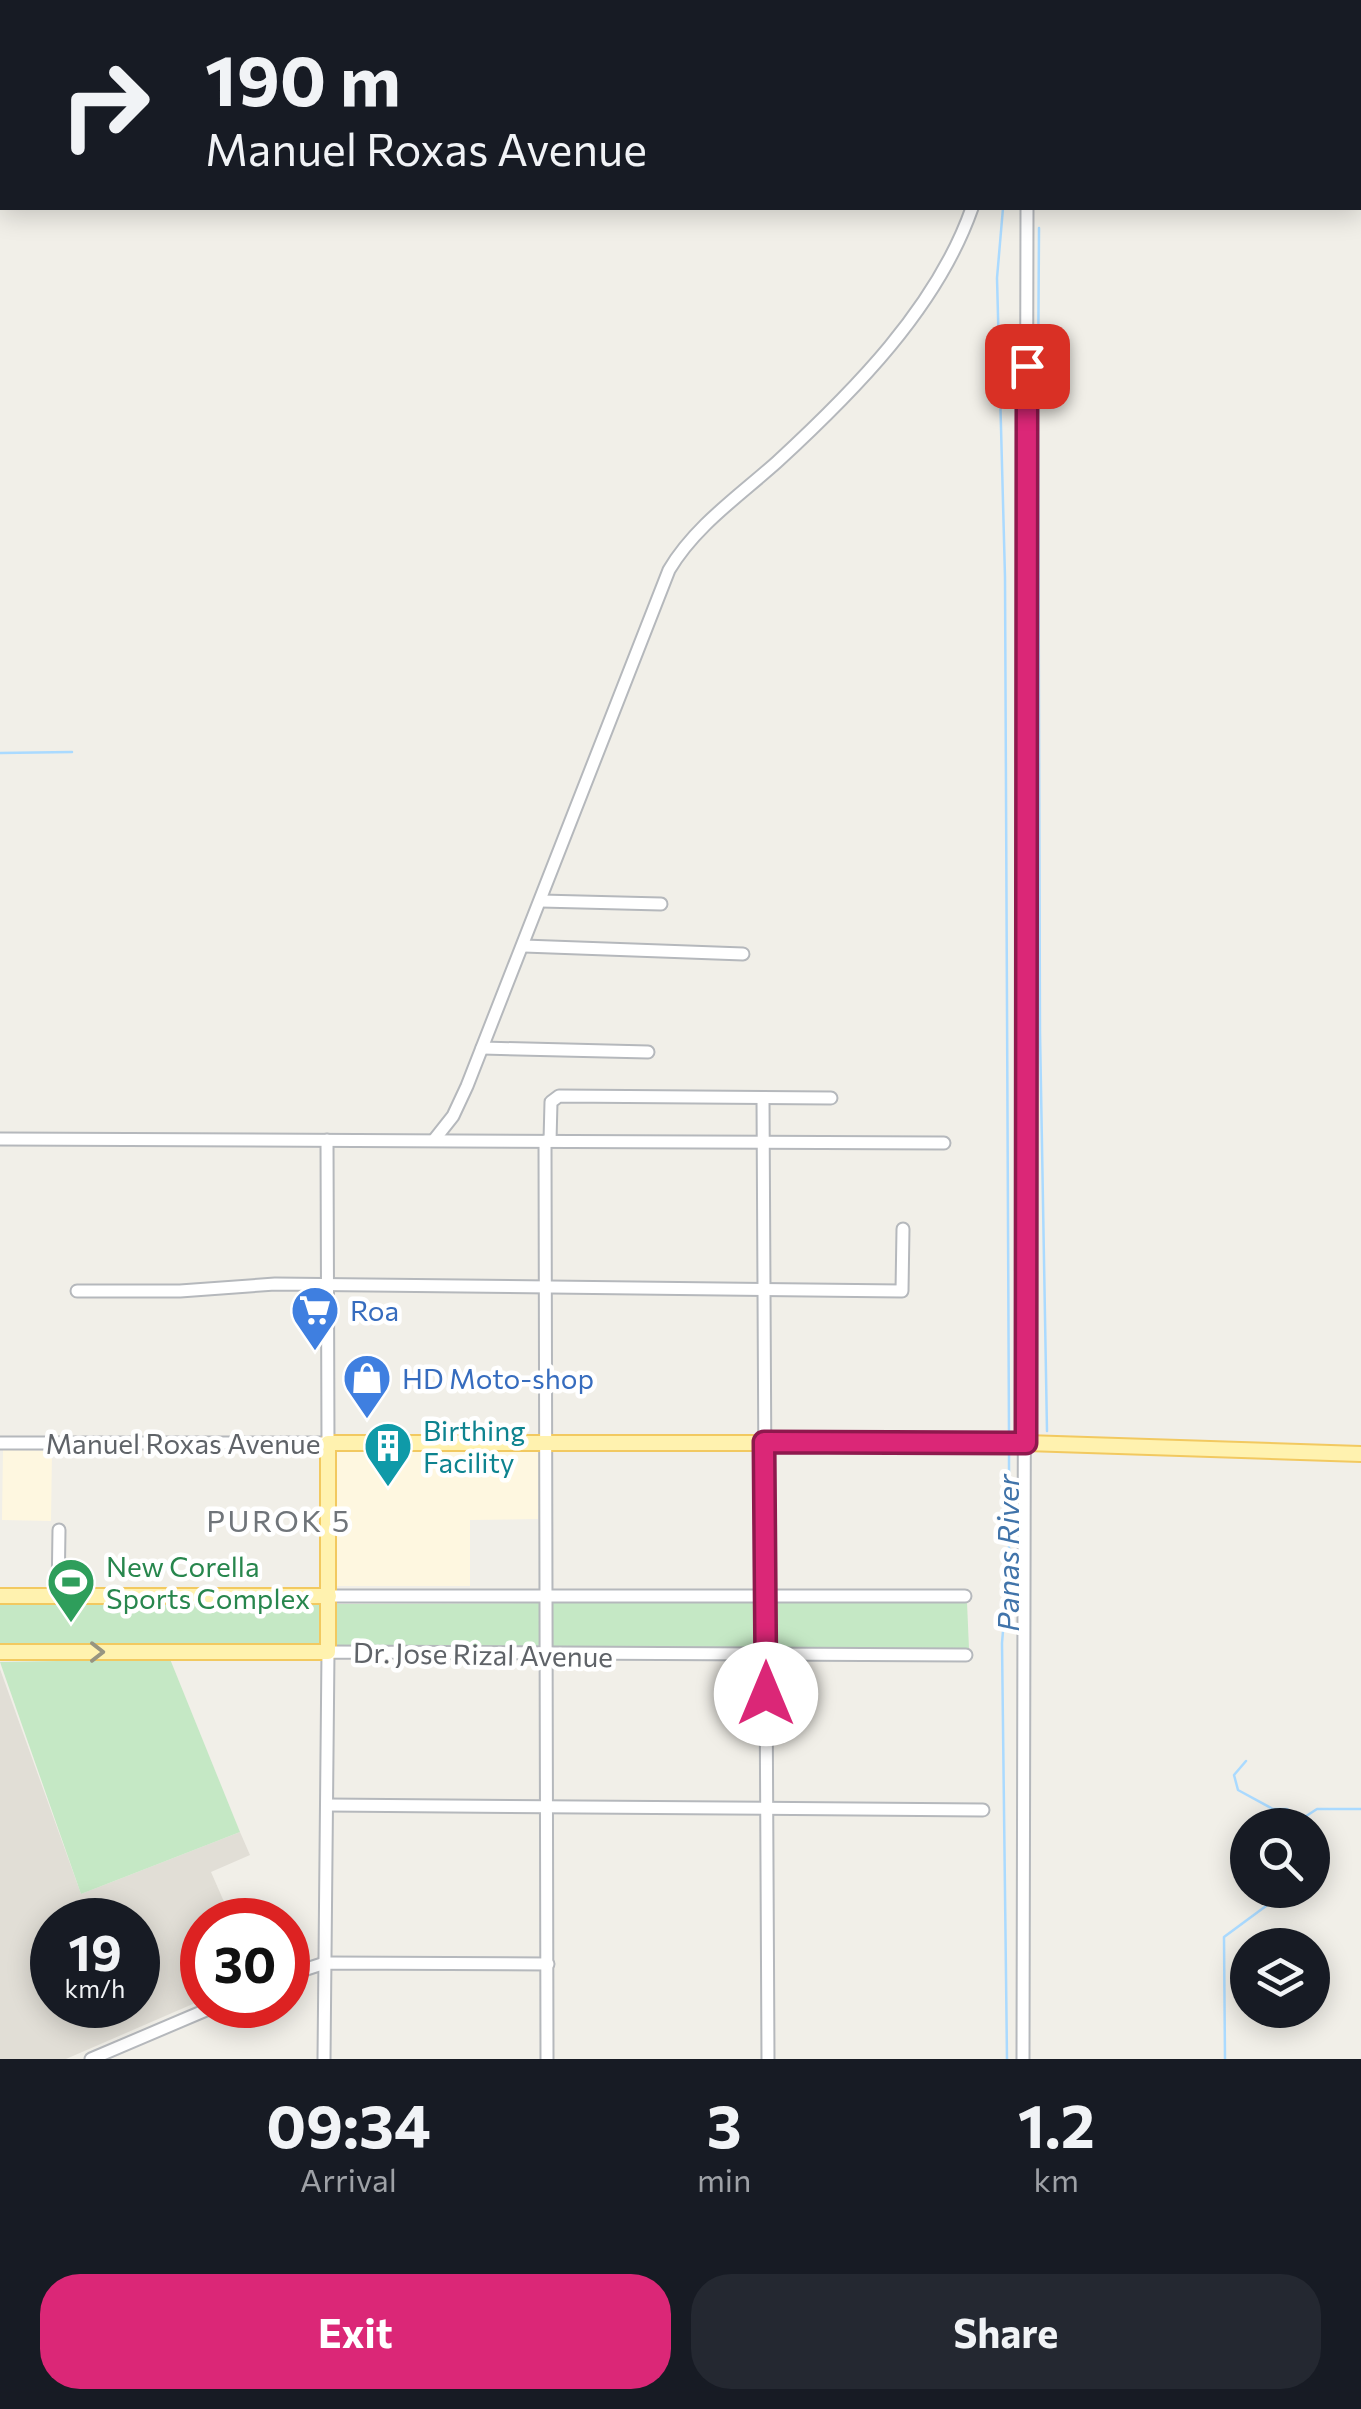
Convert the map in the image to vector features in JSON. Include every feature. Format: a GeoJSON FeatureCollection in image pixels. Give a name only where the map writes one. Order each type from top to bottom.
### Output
{"type":"FeatureCollection","features":[{"type":"Feature","properties":{"kind":"main road","name":"Manuel Roxas Avenue"},"geometry":{"type":"LineString","coordinates":[[328,1442],[1020,1443],[1361,1454]]}},
{"type":"Feature","properties":{"kind":"main road"},"geometry":{"type":"LineString","coordinates":[[328,1442],[328,1652]]}},
{"type":"Feature","properties":{"kind":"main road","name":"Dr. Jose Rizal Avenue"},"geometry":{"type":"LineString","coordinates":[[0,1596],[329,1596]]}},
{"type":"Feature","properties":{"kind":"main road","name":"Dr. Jose Rizal Avenue"},"geometry":{"type":"LineString","coordinates":[[0,1652],[328,1652]]}},
{"type":"Feature","properties":{"kind":"street"},"geometry":{"type":"LineString","coordinates":[[434,1140],[460,1102],[524,946],[657,590],[679,554],[830,412],[888,346],[937,277],[971,210]]}},
{"type":"Feature","properties":{"kind":"street"},"geometry":{"type":"LineString","coordinates":[[1023,2059],[1020,1443],[1027,210]]}},
{"type":"Feature","properties":{"kind":"street"},"geometry":{"type":"LineString","coordinates":[[541,901],[661,904]]}},
{"type":"Feature","properties":{"kind":"street"},"geometry":{"type":"LineString","coordinates":[[524,946],[743,954]]}},
{"type":"Feature","properties":{"kind":"street"},"geometry":{"type":"LineString","coordinates":[[482,1048],[648,1052]]}},
{"type":"Feature","properties":{"kind":"street"},"geometry":{"type":"LineString","coordinates":[[547,2059],[544,1288],[550,1102],[558,1096],[831,1098]]}},
{"type":"Feature","properties":{"kind":"street"},"geometry":{"type":"LineString","coordinates":[[764,1098],[768,2059]]}},
{"type":"Feature","properties":{"kind":"street"},"geometry":{"type":"LineString","coordinates":[[0,1140],[944,1144]]}},
{"type":"Feature","properties":{"kind":"street"},"geometry":{"type":"LineString","coordinates":[[328,1140],[328,1442]]}},
{"type":"Feature","properties":{"kind":"street"},"geometry":{"type":"LineString","coordinates":[[77,1292],[328,1286],[902,1291],[903,1230]]}},
{"type":"Feature","properties":{"kind":"street","name":"Manuel Roxas Avenue"},"geometry":{"type":"LineString","coordinates":[[0,1443],[328,1442]]}},
{"type":"Feature","properties":{"kind":"street"},"geometry":{"type":"LineString","coordinates":[[58,1596],[60,1530]]}},
{"type":"Feature","properties":{"kind":"street","name":"Dr. Jose Rizal Avenue"},"geometry":{"type":"LineString","coordinates":[[329,1596],[965,1596]]}},
{"type":"Feature","properties":{"kind":"street"},"geometry":{"type":"LineString","coordinates":[[324,2059],[328,1652]]}},
{"type":"Feature","properties":{"kind":"street","name":"Dr. Jose Rizal Avenue"},"geometry":{"type":"LineString","coordinates":[[328,1652],[966,1655]]}},
{"type":"Feature","properties":{"kind":"street"},"geometry":{"type":"LineString","coordinates":[[327,1805],[983,1810]]}},
{"type":"Feature","properties":{"kind":"street"},"geometry":{"type":"LineString","coordinates":[[310,1968],[325,1963],[548,1964]]}},
{"type":"Feature","properties":{"kind":"street"},"geometry":{"type":"LineString","coordinates":[[92,2059],[180,2021]]}},
{"type":"Feature","properties":{"kind":"shaded area"},"geometry":{"type":"Polygon","coordinates":[[[539,1448],[538,1519],[470,1520],[470,1586],[334,1586],[334,1450],[539,1448]]]}},
{"type":"Feature","properties":{"kind":"shaded area"},"geometry":{"type":"Polygon","coordinates":[[[3,1450],[52,1451],[51,1521],[2,1520],[3,1450]]]}},
{"type":"Feature","properties":{"kind":"shaded area"},"geometry":{"type":"Polygon","coordinates":[[[0,1669],[81,1894],[240,1832],[250,1855],[211,1872],[222,1898],[180,1898],[180,2010],[160,2018],[160,1898],[30,1898],[30,2028],[137,2028],[66,2059],[0,2059],[0,1669]]]}},
{"type":"Feature","properties":{"kind":"green space"},"geometry":{"type":"Polygon","coordinates":[[[967,1602],[969,1649],[772,1648],[772,1603],[967,1602]]]}},
{"type":"Feature","properties":{"kind":"green space"},"geometry":{"type":"Polygon","coordinates":[[[540,1603],[540,1647],[336,1645],[336,1604],[540,1603]]]}},
{"type":"Feature","properties":{"kind":"green space"},"geometry":{"type":"Polygon","coordinates":[[[553,1603],[758,1603],[758,1648],[553,1647],[553,1603]]]}},
{"type":"Feature","properties":{"kind":"green space"},"geometry":{"type":"Polygon","coordinates":[[[321,1604],[321,1645],[0,1644],[0,1605],[321,1604]]]}},
{"type":"Feature","properties":{"kind":"green space"},"geometry":{"type":"Polygon","coordinates":[[[170,1659],[240,1832],[81,1894],[0,1662],[170,1659]]]}},
{"type":"Feature","properties":{"kind":"waterway","name":"Panas River"},"geometry":{"type":"LineString","coordinates":[[1003,210],[997,278],[1005,577],[1009,1436]]}},
{"type":"Feature","properties":{"kind":"waterway"},"geometry":{"type":"LineString","coordinates":[[1038,391],[1039,228]]}},
{"type":"Feature","properties":{"kind":"waterway"},"geometry":{"type":"LineString","coordinates":[[1038,398],[1040,1032],[1047,1431]]}},
{"type":"Feature","properties":{"kind":"waterway"},"geometry":{"type":"LineString","coordinates":[[0,753],[72,752]]}},
{"type":"Feature","properties":{"kind":"waterway","name":"Panas River"},"geometry":{"type":"LineString","coordinates":[[1007,2059],[1002,1643],[1009,1558],[1009,1449]]}},
{"type":"Feature","properties":{"kind":"waterway"},"geometry":{"type":"LineString","coordinates":[[1246,1761],[1234,1775],[1238,1790],[1271,1808]]}},
{"type":"Feature","properties":{"kind":"waterway"},"geometry":{"type":"LineString","coordinates":[[1330,1809],[1361,1809]]}},
{"type":"Feature","properties":{"kind":"waterway"},"geometry":{"type":"LineString","coordinates":[[1225,2059],[1224,1937],[1263,1908]]}},
{"type":"Feature","properties":{"kind":"place","name":"Roa"},"geometry":{"type":"Point","coordinates":[315,1352]}},
{"type":"Feature","properties":{"kind":"place","name":"HD Moto-shop"},"geometry":{"type":"Point","coordinates":[367,1420]}},
{"type":"Feature","properties":{"kind":"place","name":"Birthing Facility"},"geometry":{"type":"Point","coordinates":[388,1488]}},
{"type":"Feature","properties":{"kind":"place","name":"New Corella Sports Complex"},"geometry":{"type":"Point","coordinates":[71,1624]}},
{"type":"Feature","properties":{"kind":"district","name":"PUROK 5"},"geometry":{"type":"Point","coordinates":[279,1519]}},
{"type":"Feature","properties":{"kind":"route"},"geometry":{"type":"LineString","coordinates":[[766,1694],[764,1442],[1026,1443],[1027,366]]}}]}
